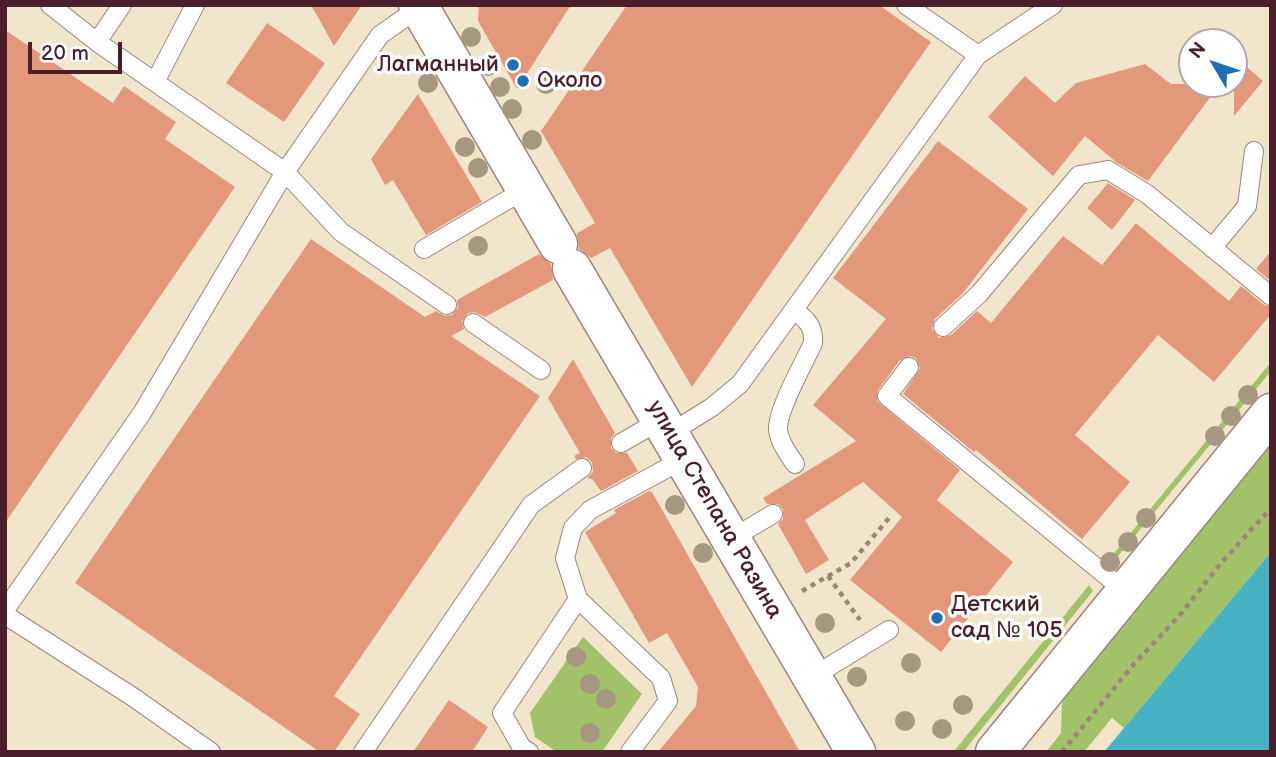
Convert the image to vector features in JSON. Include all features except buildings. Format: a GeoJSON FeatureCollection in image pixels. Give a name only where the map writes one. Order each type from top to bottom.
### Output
{"type":"FeatureCollection","features":[{"type":"Feature","properties":{"kind":"street","name":"улица Степана Разина"},"geometry":{"type":"LineString","coordinates":[[419,6],[856,752]]}},
{"type":"Feature","properties":{"kind":"street"},"geometry":{"type":"LineString","coordinates":[[995,752],[1271,413]]}},
{"type":"Feature","properties":{"kind":"lane"},"geometry":{"type":"LineString","coordinates":[[50,5],[97,43],[285,172],[341,232],[447,305]]}},
{"type":"Feature","properties":{"kind":"lane"},"geometry":{"type":"LineString","coordinates":[[97,43],[122,5]]}},
{"type":"Feature","properties":{"kind":"lane"},"geometry":{"type":"LineString","coordinates":[[155,82],[195,5]]}},
{"type":"Feature","properties":{"kind":"lane"},"geometry":{"type":"LineString","coordinates":[[906,5],[978,55]]}},
{"type":"Feature","properties":{"kind":"lane"},"geometry":{"type":"LineString","coordinates":[[630,752],[668,701],[660,678],[578,599],[565,558],[573,528],[671,438],[740,384],[978,55],[1053,5]]}},
{"type":"Feature","properties":{"kind":"lane"},"geometry":{"type":"LineString","coordinates":[[211,752],[5,612],[142,413],[285,172],[380,35],[419,6]]}},
{"type":"Feature","properties":{"kind":"lane"},"geometry":{"type":"LineString","coordinates":[[1212,248],[1247,206],[1254,151]]}},
{"type":"Feature","properties":{"kind":"lane"},"geometry":{"type":"LineString","coordinates":[[943,327],[979,294],[1079,175],[1108,170],[1147,194],[1271,296]]}},
{"type":"Feature","properties":{"kind":"lane"},"geometry":{"type":"LineString","coordinates":[[424,249],[526,189]]}},
{"type":"Feature","properties":{"kind":"lane"},"geometry":{"type":"LineString","coordinates":[[794,310],[806,318],[813,330],[813,343],[780,416],[778,430],[794,464]]}},
{"type":"Feature","properties":{"kind":"lane"},"geometry":{"type":"LineString","coordinates":[[473,323],[541,370]]}},
{"type":"Feature","properties":{"kind":"lane"},"geometry":{"type":"LineString","coordinates":[[909,367],[887,396],[1125,592]]}},
{"type":"Feature","properties":{"kind":"lane"},"geometry":{"type":"LineString","coordinates":[[621,443],[671,438]]}},
{"type":"Feature","properties":{"kind":"lane"},"geometry":{"type":"LineString","coordinates":[[363,752],[531,505],[582,468]]}},
{"type":"Feature","properties":{"kind":"lane"},"geometry":{"type":"LineString","coordinates":[[731,539],[773,514]]}},
{"type":"Feature","properties":{"kind":"lane"},"geometry":{"type":"LineString","coordinates":[[529,752],[522,748],[502,713],[578,599]]}},
{"type":"Feature","properties":{"kind":"lane"},"geometry":{"type":"LineString","coordinates":[[812,677],[882,634]]}},
{"type":"Feature","properties":{"kind":"path"},"geometry":{"type":"LineString","coordinates":[[1062,752],[1134,664],[1180,615],[1221,563],[1271,508]]}},
{"type":"Feature","properties":{"kind":"path"},"geometry":{"type":"LineString","coordinates":[[802,591],[851,563],[889,518]]}},
{"type":"Feature","properties":{"kind":"path"},"geometry":{"type":"LineString","coordinates":[[828,576],[882,634]]}},
{"type":"Feature","properties":{"kind":"green space"},"geometry":{"type":"Polygon","coordinates":[[[1271,362],[1271,371],[1110,566],[1106,563],[1271,362]]]}},
{"type":"Feature","properties":{"kind":"green space"},"geometry":{"type":"Polygon","coordinates":[[[1271,441],[1271,552],[1124,728],[1112,718],[1084,752],[1046,752],[1061,733],[1065,694],[1271,441]]]}},
{"type":"Feature","properties":{"kind":"green space"},"geometry":{"type":"Polygon","coordinates":[[[1089,585],[1093,591],[963,752],[955,750],[1089,585]]]}},
{"type":"Feature","properties":{"kind":"green space"},"geometry":{"type":"Polygon","coordinates":[[[583,637],[642,694],[602,752],[557,752],[535,737],[530,713],[583,637]]]}},
{"type":"Feature","properties":{"kind":"water"},"geometry":{"type":"Polygon","coordinates":[[[1271,552],[1271,752],[1104,752],[1124,728],[1271,552]]]}},
{"type":"Feature","properties":{"kind":"place","name":"Лагманный"},"geometry":{"type":"Point","coordinates":[513,65]}},
{"type":"Feature","properties":{"kind":"place","name":"Около"},"geometry":{"type":"Point","coordinates":[523,81]}},
{"type":"Feature","properties":{"kind":"place","name":"Детский сад № 105"},"geometry":{"type":"Point","coordinates":[937,618]}}]}
